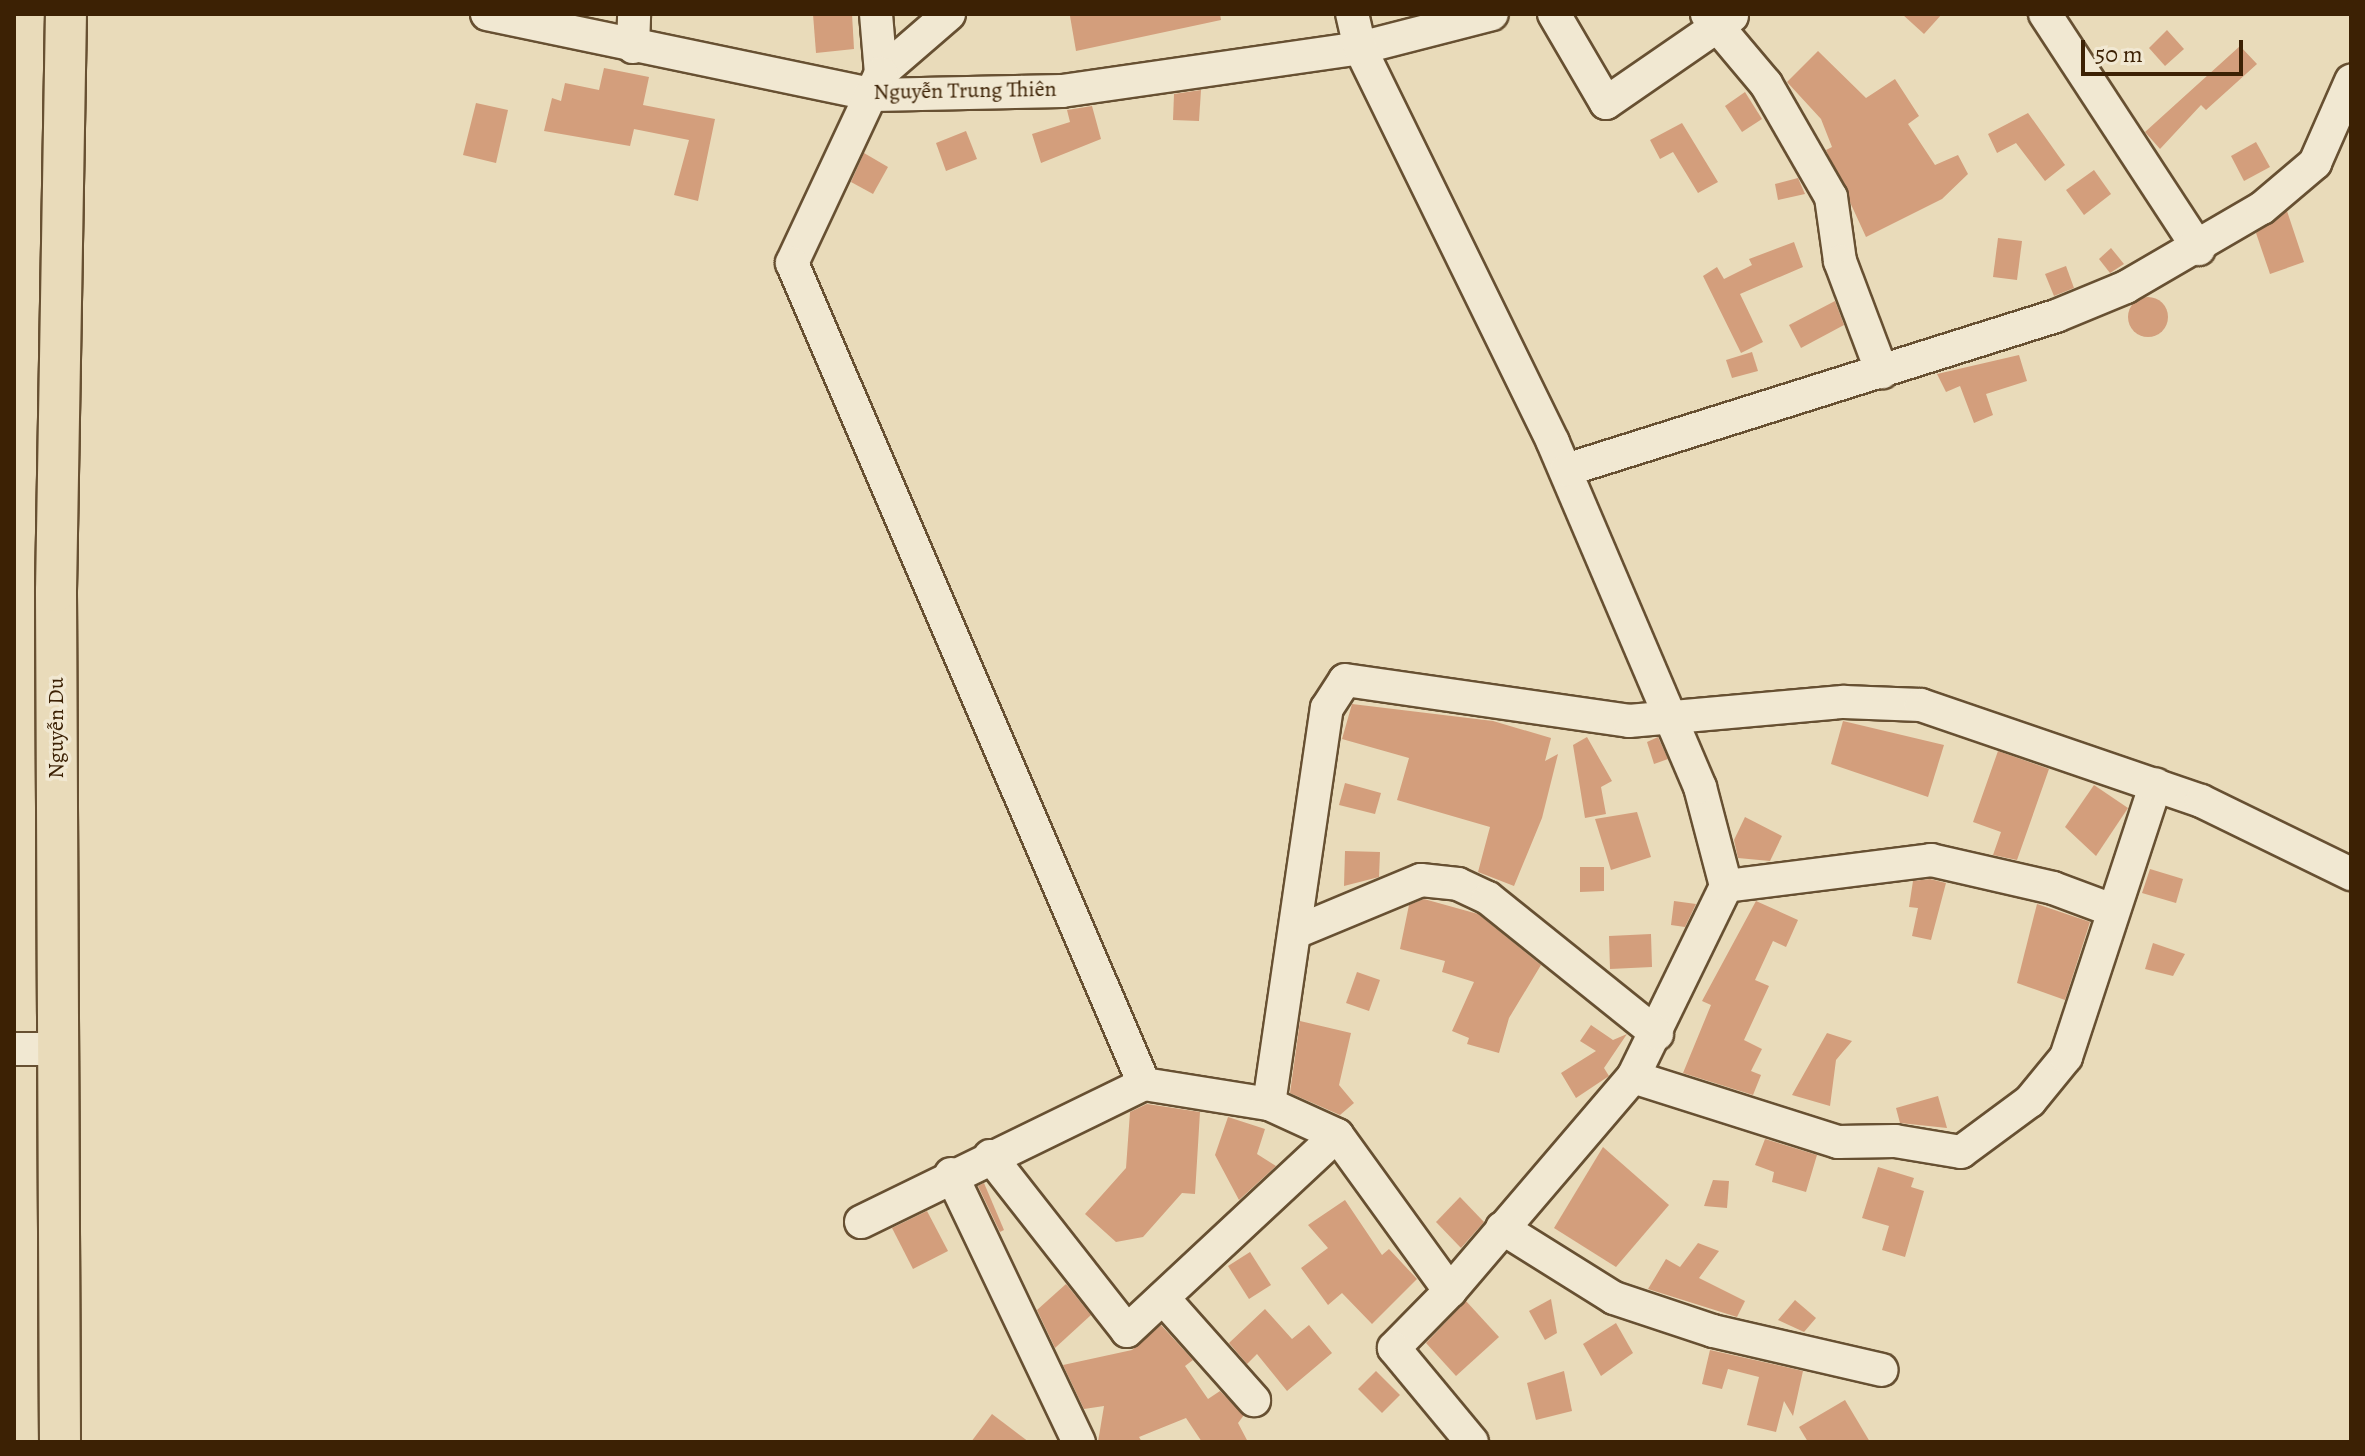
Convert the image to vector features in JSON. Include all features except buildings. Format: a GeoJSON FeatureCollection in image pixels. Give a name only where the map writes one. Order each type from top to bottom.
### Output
{"type":"FeatureCollection","features":[{"type":"Feature","properties":{"kind":"main road","name":"Nguyễn Du"},"geometry":{"type":"LineString","coordinates":[[60,1442],[58,1049],[66,14]]}},
{"type":"Feature","properties":{"kind":"street","name":"Nguyễn Trung Thiên"},"geometry":{"type":"LineString","coordinates":[[487,14],[633,47],[878,84],[1030,95],[1360,48],[1492,14]]}},
{"type":"Feature","properties":{"kind":"street"},"geometry":{"type":"LineString","coordinates":[[633,47],[634,14]]}},
{"type":"Feature","properties":{"kind":"street"},"geometry":{"type":"LineString","coordinates":[[876,14],[878,84]]}},
{"type":"Feature","properties":{"kind":"street"},"geometry":{"type":"LineString","coordinates":[[949,14],[878,84],[792,263],[1144,1084]]}},
{"type":"Feature","properties":{"kind":"street"},"geometry":{"type":"LineString","coordinates":[[1352,14],[1360,48],[1566,470],[1700,787],[1726,886],[1657,1034],[1633,1077],[1450,1291],[1394,1348],[1472,1442]]}},
{"type":"Feature","properties":{"kind":"street"},"geometry":{"type":"LineString","coordinates":[[1554,14],[1606,103],[1720,18],[1766,84],[1831,197],[1840,261],[1882,372]]}},
{"type":"Feature","properties":{"kind":"street"},"geometry":{"type":"LineString","coordinates":[[2045,14],[2199,249]]}},
{"type":"Feature","properties":{"kind":"street"},"geometry":{"type":"LineString","coordinates":[[1566,470],[2056,316],[2199,249],[2315,163],[2351,81]]}},
{"type":"Feature","properties":{"kind":"street"},"geometry":{"type":"LineString","coordinates":[[1269,1104],[1327,708],[1345,680],[1629,721],[1890,701],[1968,718],[2156,784],[2351,874]]}},
{"type":"Feature","properties":{"kind":"street"},"geometry":{"type":"LineString","coordinates":[[1633,1077],[1838,1142],[1895,1141],[1961,1152],[2030,1101],[2066,1057],[2156,784]]}},
{"type":"Feature","properties":{"kind":"street"},"geometry":{"type":"LineString","coordinates":[[1726,886],[1931,860],[2053,888],[2112,910]]}},
{"type":"Feature","properties":{"kind":"street"},"geometry":{"type":"LineString","coordinates":[[1296,932],[1421,880],[1458,884],[1488,898],[1657,1034]]}},
{"type":"Feature","properties":{"kind":"street"},"geometry":{"type":"LineString","coordinates":[[14,1049],[58,1049]]}},
{"type":"Feature","properties":{"kind":"street"},"geometry":{"type":"LineString","coordinates":[[861,1222],[951,1174],[1144,1084],[1269,1104],[1337,1135],[1450,1291]]}},
{"type":"Feature","properties":{"kind":"street"},"geometry":{"type":"LineString","coordinates":[[990,1156],[1120,1329],[1132,1329],[1337,1135]]}},
{"type":"Feature","properties":{"kind":"street"},"geometry":{"type":"LineString","coordinates":[[951,1174],[1079,1442]]}},
{"type":"Feature","properties":{"kind":"street"},"geometry":{"type":"LineString","coordinates":[[1502,1228],[1559,1270],[1644,1310],[1882,1370]]}},
{"type":"Feature","properties":{"kind":"street"},"geometry":{"type":"LineString","coordinates":[[1163,1298],[1254,1400]]}}]}
